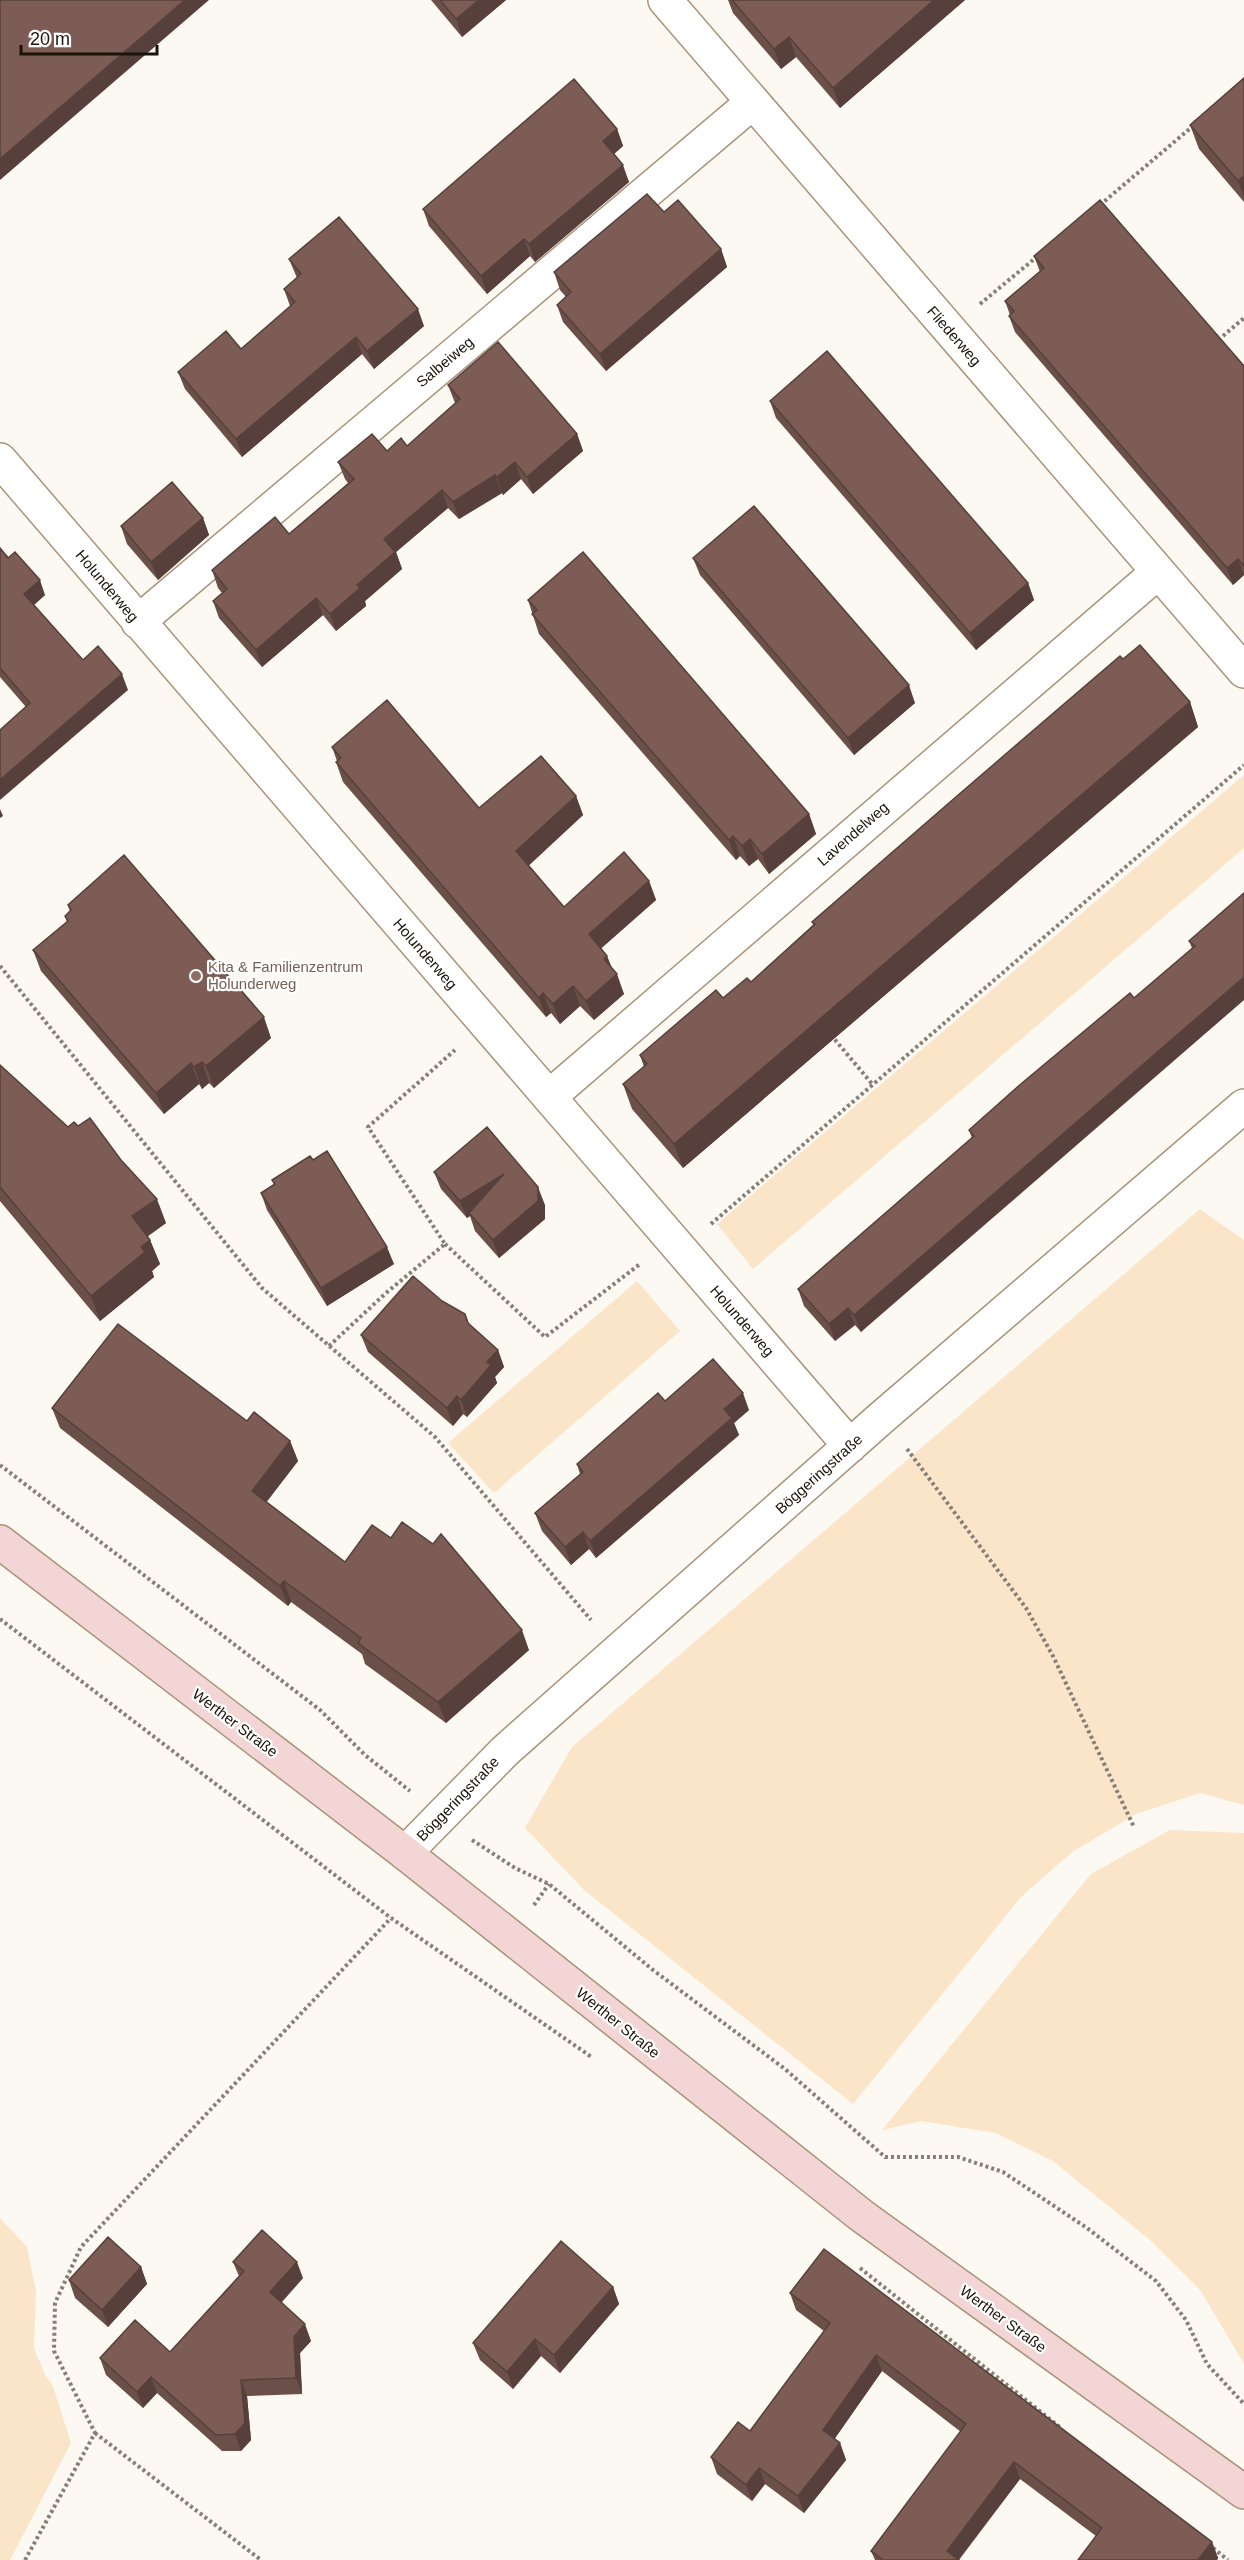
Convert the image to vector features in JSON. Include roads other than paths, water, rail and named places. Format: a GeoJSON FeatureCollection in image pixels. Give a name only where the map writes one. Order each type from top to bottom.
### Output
{"type":"FeatureCollection","features":[{"type":"Feature","properties":{"kind":"main road","name":"Werther Straße"},"geometry":{"type":"LineString","coordinates":[[0,1542],[405,1853],[862,2216],[1244,2492]]}},
{"type":"Feature","properties":{"kind":"street","name":"Fliederweg"},"geometry":{"type":"LineString","coordinates":[[665,0],[1244,671]]}},
{"type":"Feature","properties":{"kind":"street","name":"Salbeiweg"},"geometry":{"type":"LineString","coordinates":[[138,622],[753,102]]}},
{"type":"Feature","properties":{"kind":"street","name":"Holunderweg"},"geometry":{"type":"LineString","coordinates":[[0,460],[850,1446]]}},
{"type":"Feature","properties":{"kind":"street","name":"Lavendelweg"},"geometry":{"type":"LineString","coordinates":[[549,1097],[1158,572]]}},
{"type":"Feature","properties":{"kind":"street","name":"Böggeringstraße"},"geometry":{"type":"LineString","coordinates":[[405,1853],[505,1751],[880,1419],[1244,1106]]}},
{"type":"Feature","properties":{"kind":"place","name":"Kita & Familienzentrum Holunderweg"},"geometry":{"type":"Point","coordinates":[196,976]}}]}
